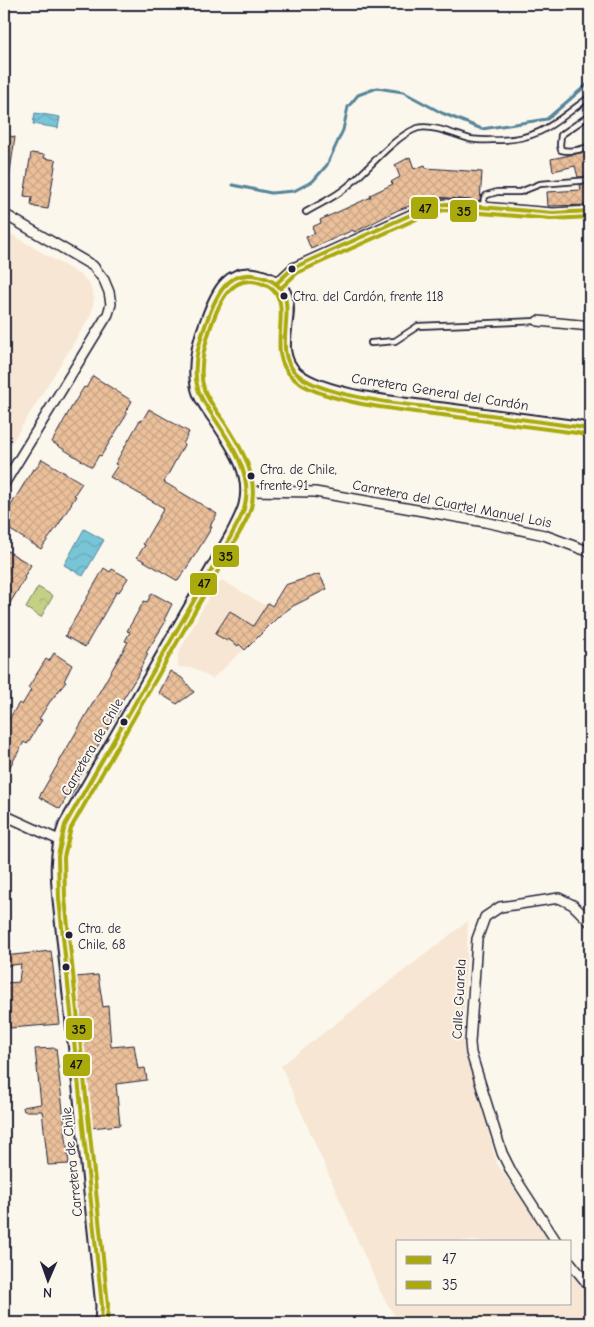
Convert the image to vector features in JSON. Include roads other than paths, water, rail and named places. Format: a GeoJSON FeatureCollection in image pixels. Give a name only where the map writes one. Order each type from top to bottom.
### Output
{"type":"FeatureCollection","features":[{"type":"Feature","properties":{"kind":"street"},"geometry":{"type":"LineString","coordinates":[[277,283],[293,268],[430,206],[446,204],[554,213],[590,211]]}},
{"type":"Feature","properties":{"kind":"street"},"geometry":{"type":"LineString","coordinates":[[4,214],[93,266],[104,280],[111,304],[108,314],[4,484]]}},
{"type":"Feature","properties":{"kind":"street","name":"Carretera de Chile"},"geometry":{"type":"LineString","coordinates":[[101,1323],[102,1306],[57,880],[59,840],[64,825],[243,512],[247,491],[246,476],[241,462],[199,394],[197,387],[196,365],[204,329],[213,303],[225,284],[232,278],[247,274],[267,277],[277,283]]}},
{"type":"Feature","properties":{"kind":"street","name":"Carretera General del Cardón"},"geometry":{"type":"LineString","coordinates":[[277,283],[284,291],[288,303],[283,341],[286,356],[296,373],[310,382],[339,391],[385,401],[590,430]]}},
{"type":"Feature","properties":{"kind":"street"},"geometry":{"type":"LineString","coordinates":[[538,321],[590,326]]}},
{"type":"Feature","properties":{"kind":"street","name":"Carretera del Cuartel Manuel Lois"},"geometry":{"type":"LineString","coordinates":[[247,491],[315,492],[544,535],[590,552]]}},
{"type":"Feature","properties":{"kind":"street"},"geometry":{"type":"LineString","coordinates":[[4,815],[59,840]]}},
{"type":"Feature","properties":{"kind":"street","name":"Calle Guarela"},"geometry":{"type":"LineString","coordinates":[[555,1240],[512,1173],[502,1153],[471,1053],[470,1043],[477,939],[485,917],[500,907],[510,905],[559,898],[573,905],[590,922]]}},
{"type":"Feature","properties":{"kind":"street"},"geometry":{"type":"LineString","coordinates":[[572,1264],[590,1287]]}},
{"type":"Feature","properties":{"kind":"lane"},"geometry":{"type":"LineString","coordinates":[[306,212],[347,188],[401,138],[419,128],[439,130],[472,140],[516,140],[537,134],[559,121],[590,98]]}},
{"type":"Feature","properties":{"kind":"lane"},"geometry":{"type":"LineString","coordinates":[[590,115],[567,130],[561,135],[560,140],[562,150],[583,149],[590,146]]}},
{"type":"Feature","properties":{"kind":"lane"},"geometry":{"type":"LineString","coordinates":[[483,207],[484,198],[496,192],[520,192],[540,184],[590,180]]}},
{"type":"Feature","properties":{"kind":"lane"},"geometry":{"type":"LineString","coordinates":[[371,343],[395,341],[418,326],[538,321]]}},
{"type":"Feature","properties":{"kind":"water"},"geometry":{"type":"Polygon","coordinates":[[[35,113],[60,117],[58,128],[33,124],[35,113]]]}},
{"type":"Feature","properties":{"kind":"water"},"geometry":{"type":"Polygon","coordinates":[[[84,529],[104,540],[83,576],[64,565],[84,529]]]}},
{"type":"Feature","properties":{"kind":"waterway"},"geometry":{"type":"LineString","coordinates":[[233,185],[271,193],[294,191],[313,181],[327,165],[343,130],[348,107],[358,95],[377,88],[403,92],[442,113],[482,129],[547,119],[590,82]]}},
{"type":"Feature","properties":{"kind":"place","name":"Ctra. del Cardón, frente 118"},"geometry":{"type":"Point","coordinates":[284,296]}},
{"type":"Feature","properties":{"kind":"place","name":"Ctra. de Chile, frente 91"},"geometry":{"type":"Point","coordinates":[251,476]}},
{"type":"Feature","properties":{"kind":"place","name":"Ctra. de Chile, 68"},"geometry":{"type":"Point","coordinates":[69,935]}}]}
